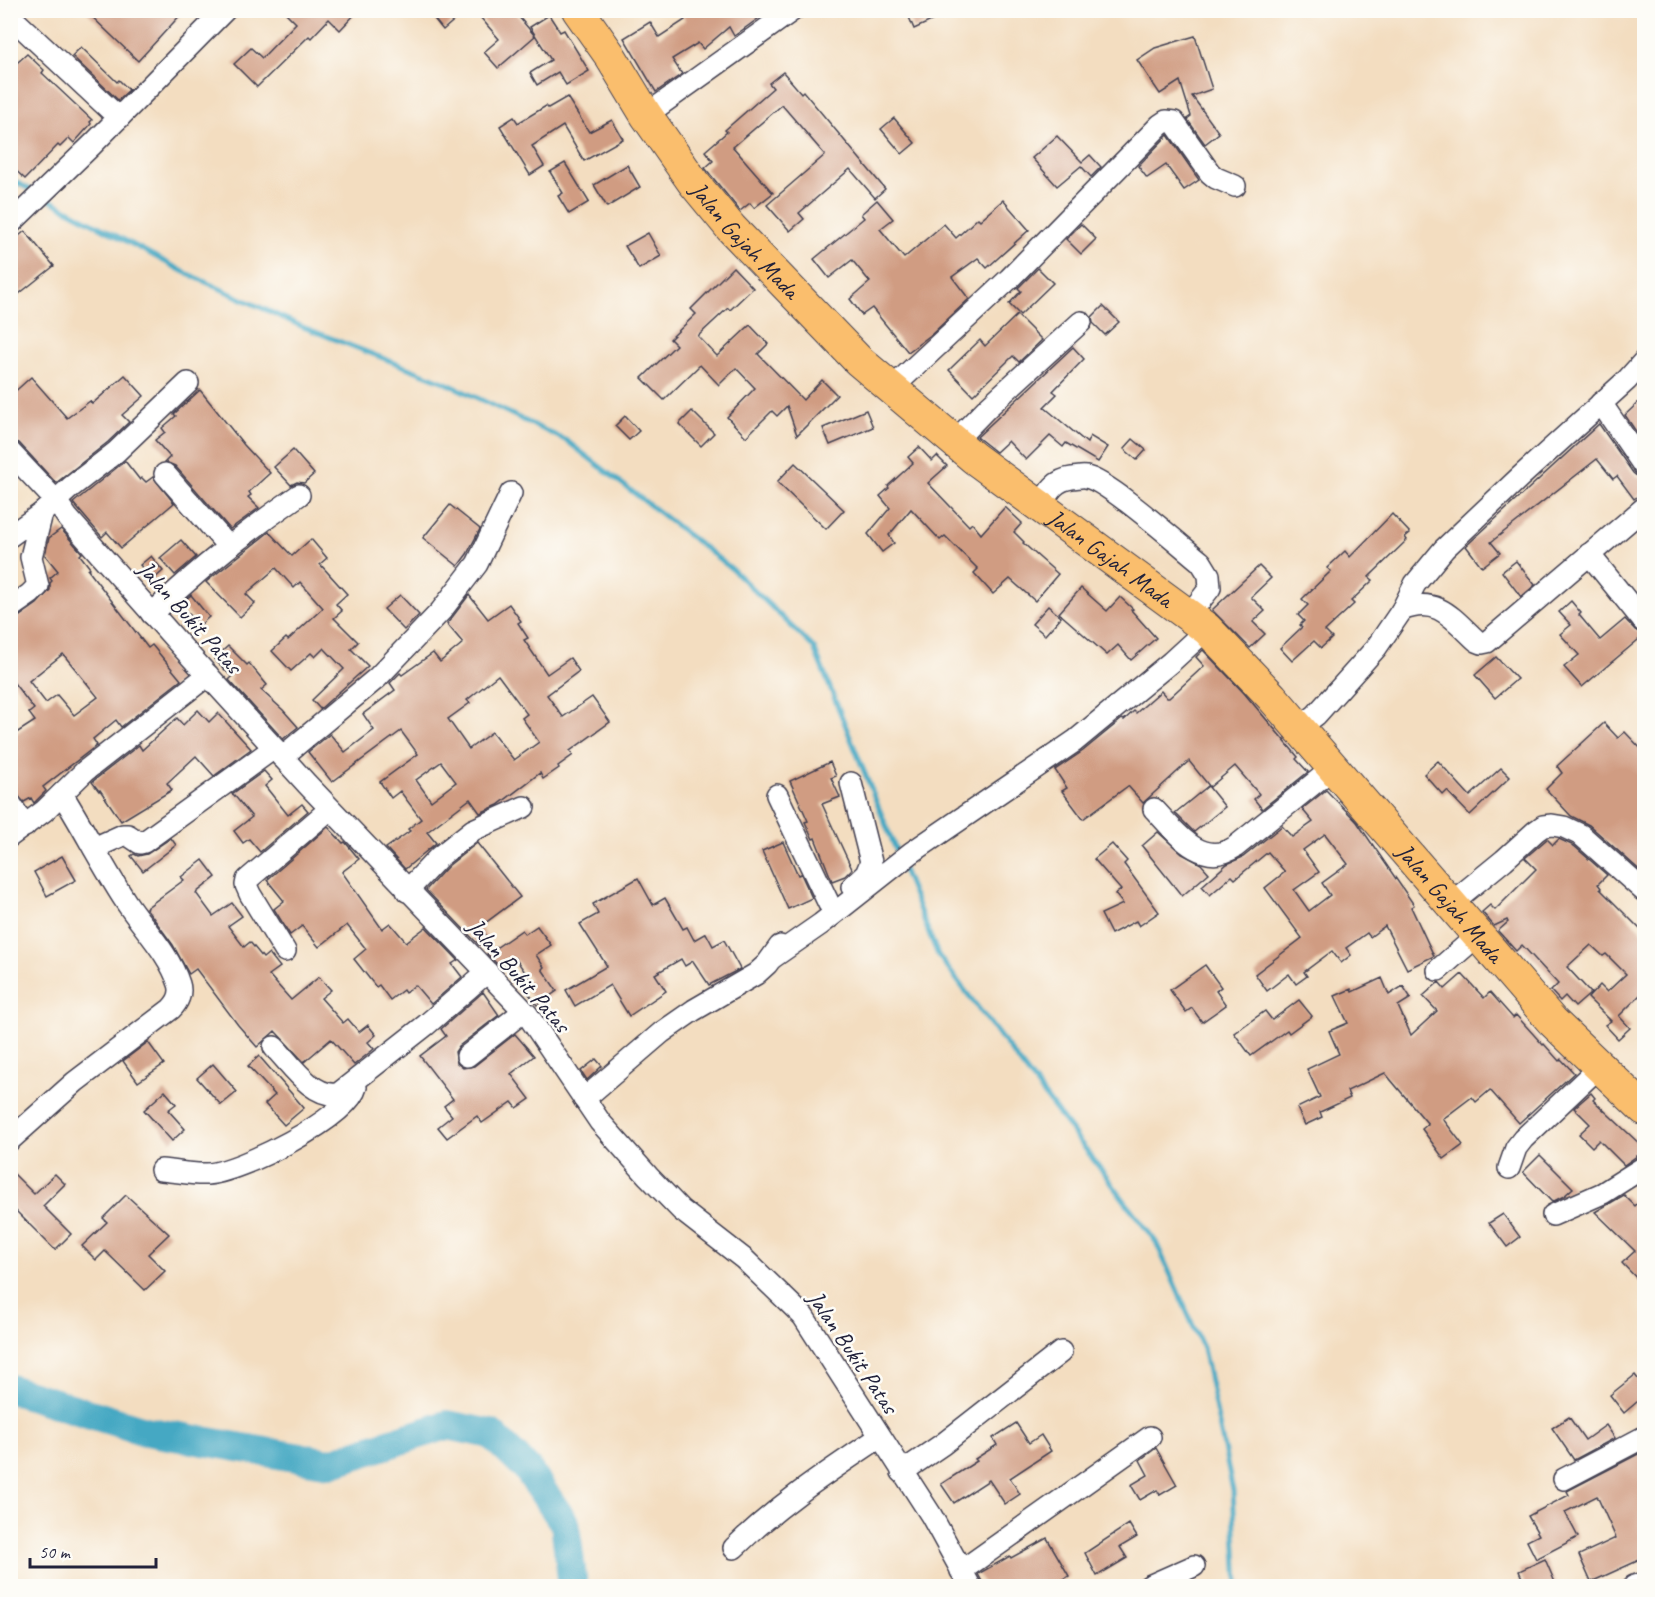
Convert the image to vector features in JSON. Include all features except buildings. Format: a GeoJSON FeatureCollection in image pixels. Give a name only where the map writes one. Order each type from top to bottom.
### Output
{"type":"FeatureCollection","features":[{"type":"Feature","properties":{"kind":"highway","name":"Jalan Gajah Mada"},"geometry":{"type":"LineString","coordinates":[[578,10],[609,54],[646,115],[693,182],[731,228],[858,360],[955,441],[1040,507],[1198,622],[1249,671],[1552,1021],[1644,1109]]}},
{"type":"Feature","properties":{"kind":"street"},"geometry":{"type":"LineString","coordinates":[[10,224],[225,10]]}},
{"type":"Feature","properties":{"kind":"street"},"geometry":{"type":"LineString","coordinates":[[646,115],[793,10]]}},
{"type":"Feature","properties":{"kind":"street"},"geometry":{"type":"LineString","coordinates":[[10,16],[119,118]]}},
{"type":"Feature","properties":{"kind":"street"},"geometry":{"type":"LineString","coordinates":[[891,389],[1009,279],[1166,121],[1174,122],[1210,173],[1234,186]]}},
{"type":"Feature","properties":{"kind":"street"},"geometry":{"type":"LineString","coordinates":[[955,441],[988,407],[1081,322]]}},
{"type":"Feature","properties":{"kind":"street"},"geometry":{"type":"LineString","coordinates":[[1299,728],[1316,715],[1376,648],[1402,610],[1415,584],[1444,549],[1644,361]]}},
{"type":"Feature","properties":{"kind":"street"},"geometry":{"type":"LineString","coordinates":[[10,536],[116,452],[188,383]]}},
{"type":"Feature","properties":{"kind":"street"},"geometry":{"type":"LineString","coordinates":[[1601,403],[1644,466]]}},
{"type":"Feature","properties":{"kind":"street","name":"Jalan Bukit Patas"},"geometry":{"type":"LineString","coordinates":[[10,452],[49,507],[67,517],[330,809],[524,1011],[584,1099],[619,1145],[681,1210],[744,1259],[803,1316],[935,1523],[966,1579]]}},
{"type":"Feature","properties":{"kind":"street"},"geometry":{"type":"LineString","coordinates":[[165,474],[228,546]]}},
{"type":"Feature","properties":{"kind":"street"},"geometry":{"type":"LineString","coordinates":[[772,957],[821,924],[903,859],[1075,741],[1171,662],[1198,622],[1210,588],[1209,575],[1205,568],[1201,562],[1111,490],[1086,477],[1066,479],[1057,482],[1040,507]]}},
{"type":"Feature","properties":{"kind":"street"},"geometry":{"type":"LineString","coordinates":[[94,848],[123,835],[128,835],[140,843],[144,842],[278,752],[377,678],[441,611],[477,564],[511,493]]}},
{"type":"Feature","properties":{"kind":"street"},"geometry":{"type":"LineString","coordinates":[[152,614],[228,546],[299,495]]}},
{"type":"Feature","properties":{"kind":"street"},"geometry":{"type":"LineString","coordinates":[[10,608],[38,586],[31,557],[49,507]]}},
{"type":"Feature","properties":{"kind":"street"},"geometry":{"type":"LineString","coordinates":[[1402,610],[1413,605],[1436,606],[1451,616],[1477,641],[1487,642],[1644,508]]}},
{"type":"Feature","properties":{"kind":"street"},"geometry":{"type":"LineString","coordinates":[[1589,554],[1644,622]]}},
{"type":"Feature","properties":{"kind":"street"},"geometry":{"type":"LineString","coordinates":[[10,803],[18,831],[105,755],[208,675]]}},
{"type":"Feature","properties":{"kind":"street"},"geometry":{"type":"LineString","coordinates":[[1154,808],[1189,846],[1215,854],[1223,854],[1235,847],[1334,768]]}},
{"type":"Feature","properties":{"kind":"street"},"geometry":{"type":"LineString","coordinates":[[584,1099],[661,1033],[694,1010],[756,974],[788,936],[866,874],[870,867],[851,783]]}},
{"type":"Feature","properties":{"kind":"street"},"geometry":{"type":"LineString","coordinates":[[10,1140],[75,1082],[171,1009],[177,1001],[180,988],[168,961],[127,904],[62,794]]}},
{"type":"Feature","properties":{"kind":"street"},"geometry":{"type":"LineString","coordinates":[[777,795],[829,904]]}},
{"type":"Feature","properties":{"kind":"street"},"geometry":{"type":"LineString","coordinates":[[407,891],[438,857],[473,830],[524,807]]}},
{"type":"Feature","properties":{"kind":"street"},"geometry":{"type":"LineString","coordinates":[[285,951],[250,894],[246,881],[330,809]]}},
{"type":"Feature","properties":{"kind":"street"},"geometry":{"type":"LineString","coordinates":[[1450,904],[1536,831],[1552,825],[1564,827],[1581,835],[1644,891]]}},
{"type":"Feature","properties":{"kind":"street"},"geometry":{"type":"LineString","coordinates":[[1438,970],[1477,936]]}},
{"type":"Feature","properties":{"kind":"street"},"geometry":{"type":"LineString","coordinates":[[274,1047],[306,1080],[326,1094],[338,1094],[426,1025],[487,972]]}},
{"type":"Feature","properties":{"kind":"street"},"geometry":{"type":"LineString","coordinates":[[466,1056],[524,1011]]}},
{"type":"Feature","properties":{"kind":"street"},"geometry":{"type":"LineString","coordinates":[[1509,1168],[1516,1148],[1523,1139],[1599,1068]]}},
{"type":"Feature","properties":{"kind":"street"},"geometry":{"type":"LineString","coordinates":[[161,1170],[208,1174],[223,1171],[275,1149],[316,1127],[339,1110],[355,1091],[357,1080]]}},
{"type":"Feature","properties":{"kind":"street"},"geometry":{"type":"LineString","coordinates":[[1553,1215],[1603,1193],[1644,1167]]}},
{"type":"Feature","properties":{"kind":"street"},"geometry":{"type":"LineString","coordinates":[[902,1472],[1061,1352]]}},
{"type":"Feature","properties":{"kind":"street"},"geometry":{"type":"LineString","coordinates":[[734,1548],[764,1519],[795,1495],[880,1437]]}},
{"type":"Feature","properties":{"kind":"street"},"geometry":{"type":"LineString","coordinates":[[966,1579],[1150,1437]]}},
{"type":"Feature","properties":{"kind":"street"},"geometry":{"type":"LineString","coordinates":[[1564,1479],[1644,1437]]}},
{"type":"Feature","properties":{"kind":"street"},"geometry":{"type":"LineString","coordinates":[[1149,1587],[1194,1566]]}},
{"type":"Feature","properties":{"kind":"street"},"geometry":{"type":"LineString","coordinates":[[1634,1587],[1644,1582]]}},
{"type":"Feature","properties":{"kind":"waterway"},"geometry":{"type":"LineString","coordinates":[[10,179],[35,192]]}},
{"type":"Feature","properties":{"kind":"waterway"},"geometry":{"type":"LineString","coordinates":[[44,197],[184,272],[303,327],[444,382],[567,441],[732,569],[814,648],[898,855]]}},
{"type":"Feature","properties":{"kind":"waterway"},"geometry":{"type":"LineString","coordinates":[[902,867],[938,955],[1156,1242],[1203,1348],[1233,1491],[1238,1586]]}},
{"type":"Feature","properties":{"kind":"waterway"},"geometry":{"type":"LineString","coordinates":[[10,1389],[145,1431],[330,1463],[447,1425],[491,1434],[528,1470],[565,1524],[573,1586]]}}]}
